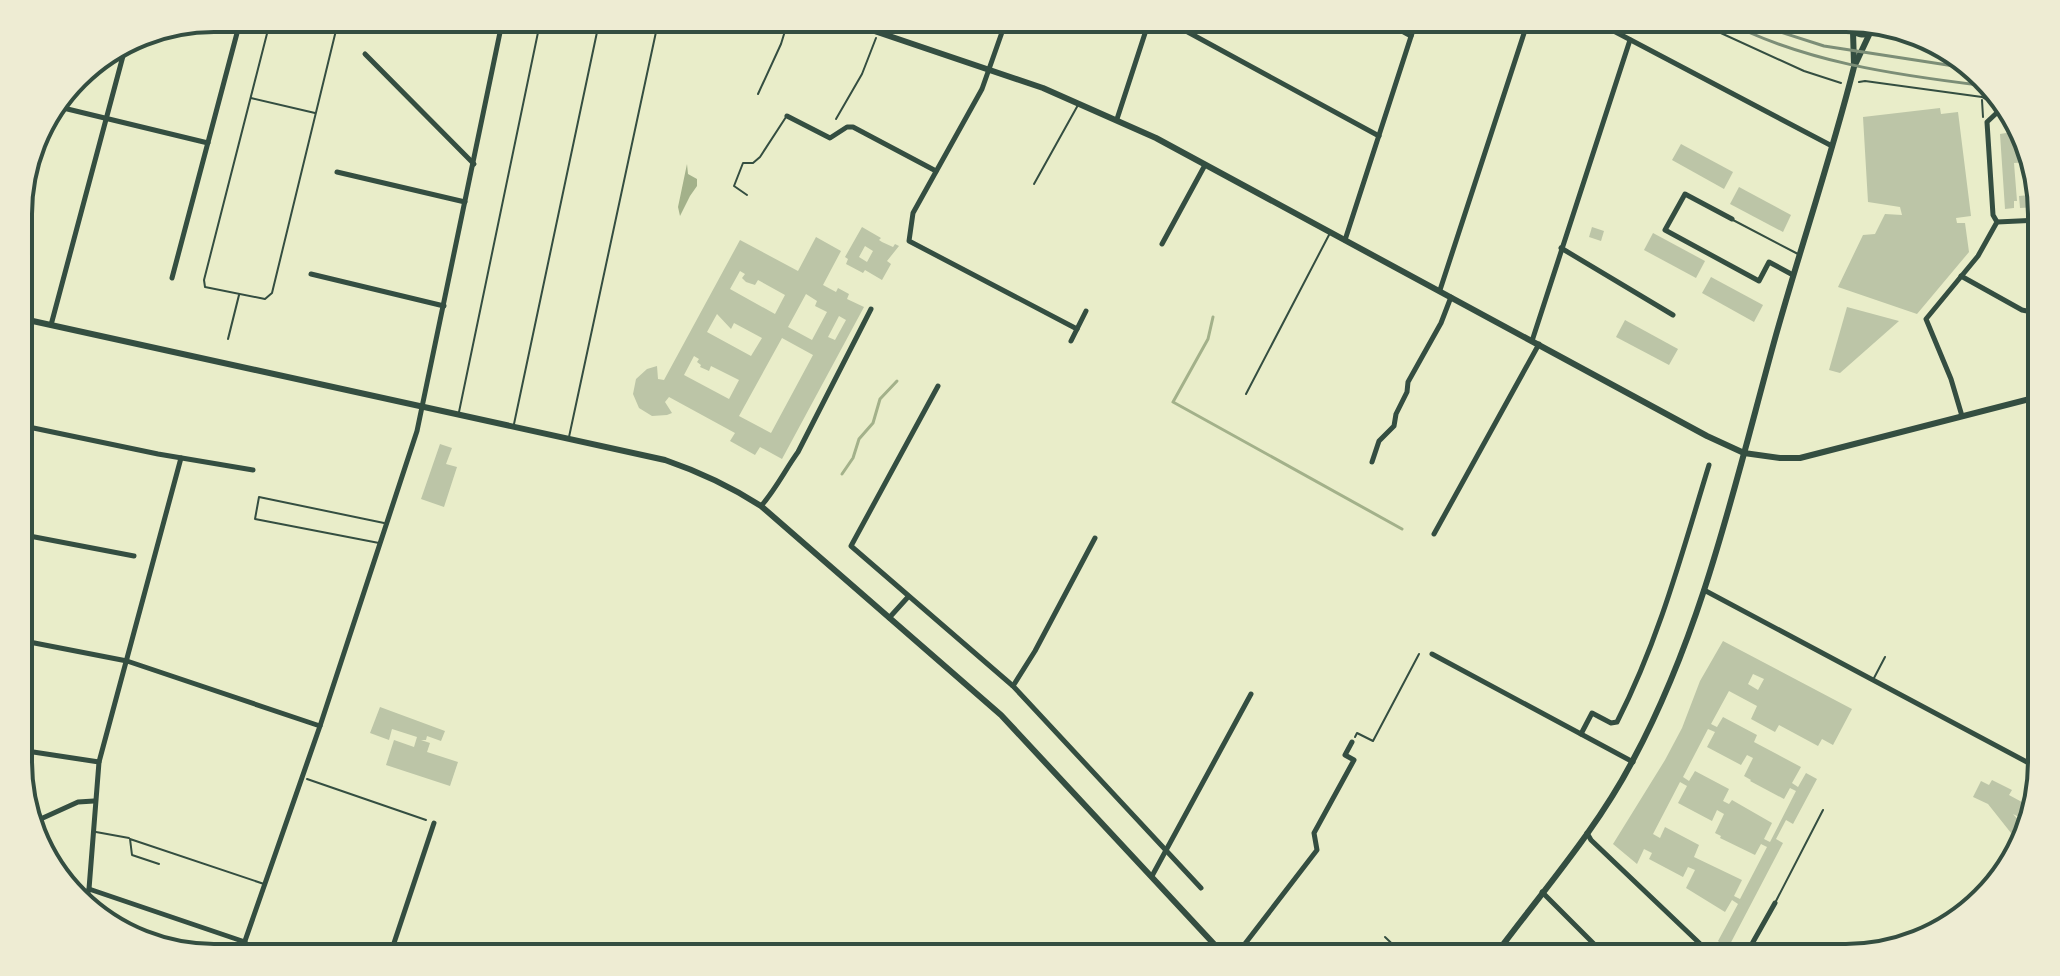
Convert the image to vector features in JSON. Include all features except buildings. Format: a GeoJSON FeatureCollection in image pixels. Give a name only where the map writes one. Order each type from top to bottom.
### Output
{"type":"FeatureCollection","features":[{"type":"Feature","properties":{"kind":"street"},"geometry":{"type":"LineString","coordinates":[[172,278],[237,32]]}},
{"type":"Feature","properties":{"kind":"street"},"geometry":{"type":"LineString","coordinates":[[89,889],[245,942],[320,726],[424,406],[500,32]]}},
{"type":"Feature","properties":{"kind":"street"},"geometry":{"type":"LineString","coordinates":[[879,32],[990,70],[1117,119],[1744,453],[1800,458],[2028,399]]}},
{"type":"Feature","properties":{"kind":"street"},"geometry":{"type":"LineString","coordinates":[[1002,32],[990,70],[913,213],[909,241],[1077,329]]}},
{"type":"Feature","properties":{"kind":"street"},"geometry":{"type":"LineString","coordinates":[[1117,119],[1145,32]]}},
{"type":"Feature","properties":{"kind":"street"},"geometry":{"type":"LineString","coordinates":[[1188,32],[1379,136]]}},
{"type":"Feature","properties":{"kind":"street"},"geometry":{"type":"LineString","coordinates":[[1404,32],[1411,36]]}},
{"type":"Feature","properties":{"kind":"street"},"geometry":{"type":"LineString","coordinates":[[1345,240],[1412,32]]}},
{"type":"Feature","properties":{"kind":"street"},"geometry":{"type":"LineString","coordinates":[[1440,290],[1524,32]]}},
{"type":"Feature","properties":{"kind":"street"},"geometry":{"type":"LineString","coordinates":[[1615,32],[1832,146]]}},
{"type":"Feature","properties":{"kind":"street"},"geometry":{"type":"LineString","coordinates":[[1853,33],[1854,67]]}},
{"type":"Feature","properties":{"kind":"street"},"geometry":{"type":"LineString","coordinates":[[1503,944],[1587,833],[1633,762],[1664,699],[1704,590],[1854,67],[1869,35],[1859,33]]}},
{"type":"Feature","properties":{"kind":"street"},"geometry":{"type":"LineString","coordinates":[[1434,534],[1535,343],[1561,248],[1630,40]]}},
{"type":"Feature","properties":{"kind":"street"},"geometry":{"type":"LineString","coordinates":[[365,54],[474,164]]}},
{"type":"Feature","properties":{"kind":"street"},"geometry":{"type":"LineString","coordinates":[[51,325],[123,56]]}},
{"type":"Feature","properties":{"kind":"street"},"geometry":{"type":"LineString","coordinates":[[66,109],[208,143]]}},
{"type":"Feature","properties":{"kind":"street"},"geometry":{"type":"LineString","coordinates":[[1997,113],[1987,122],[1993,215],[1997,222]]}},
{"type":"Feature","properties":{"kind":"street"},"geometry":{"type":"LineString","coordinates":[[787,116],[830,138],[847,127],[853,127],[936,171]]}},
{"type":"Feature","properties":{"kind":"street"},"geometry":{"type":"LineString","coordinates":[[1162,244],[1205,165]]}},
{"type":"Feature","properties":{"kind":"street"},"geometry":{"type":"LineString","coordinates":[[337,172],[465,202]]}},
{"type":"Feature","properties":{"kind":"street"},"geometry":{"type":"LineString","coordinates":[[1732,219],[1685,194],[1665,230],[1759,281],[1769,262],[1793,275]]}},
{"type":"Feature","properties":{"kind":"street"},"geometry":{"type":"LineString","coordinates":[[1997,222],[2028,220]]}},
{"type":"Feature","properties":{"kind":"street"},"geometry":{"type":"LineString","coordinates":[[1962,416],[1951,379],[1926,319],[1978,256],[1997,222]]}},
{"type":"Feature","properties":{"kind":"street"},"geometry":{"type":"LineString","coordinates":[[1561,248],[1673,315]]}},
{"type":"Feature","properties":{"kind":"street"},"geometry":{"type":"LineString","coordinates":[[311,274],[444,306]]}},
{"type":"Feature","properties":{"kind":"street"},"geometry":{"type":"LineString","coordinates":[[1961,276],[2028,311]]}},
{"type":"Feature","properties":{"kind":"street"},"geometry":{"type":"LineString","coordinates":[[1372,462],[1379,441],[1394,426],[1408,382],[1441,323],[1451,297]]}},
{"type":"Feature","properties":{"kind":"street"},"geometry":{"type":"LineString","coordinates":[[761,506],[779,485],[798,452],[871,309]]}},
{"type":"Feature","properties":{"kind":"street"},"geometry":{"type":"LineString","coordinates":[[1071,341],[1086,311]]}},
{"type":"Feature","properties":{"kind":"street"},"geometry":{"type":"LineString","coordinates":[[32,321],[665,460],[708,475],[761,506],[1001,715],[1214,944]]}},
{"type":"Feature","properties":{"kind":"street"},"geometry":{"type":"LineString","coordinates":[[938,386],[851,546],[1013,686],[1201,888]]}},
{"type":"Feature","properties":{"kind":"street"},"geometry":{"type":"LineString","coordinates":[[32,428],[253,470]]}},
{"type":"Feature","properties":{"kind":"street"},"geometry":{"type":"LineString","coordinates":[[88,893],[99,762],[181,458]]}},
{"type":"Feature","properties":{"kind":"street"},"geometry":{"type":"LineString","coordinates":[[1581,734],[1592,713],[1611,723],[1617,722],[1660,627],[1709,465]]}},
{"type":"Feature","properties":{"kind":"street"},"geometry":{"type":"LineString","coordinates":[[32,536],[134,556]]}},
{"type":"Feature","properties":{"kind":"street"},"geometry":{"type":"LineString","coordinates":[[1013,686],[1095,538]]}},
{"type":"Feature","properties":{"kind":"street"},"geometry":{"type":"LineString","coordinates":[[1704,590],[2028,763]]}},
{"type":"Feature","properties":{"kind":"street"},"geometry":{"type":"LineString","coordinates":[[889,618],[908,597]]}},
{"type":"Feature","properties":{"kind":"street"},"geometry":{"type":"LineString","coordinates":[[32,643],[127,661],[320,726]]}},
{"type":"Feature","properties":{"kind":"street"},"geometry":{"type":"LineString","coordinates":[[1432,654],[1633,762]]}},
{"type":"Feature","properties":{"kind":"street"},"geometry":{"type":"LineString","coordinates":[[1152,876],[1251,694]]}},
{"type":"Feature","properties":{"kind":"street"},"geometry":{"type":"LineString","coordinates":[[1245,944],[1317,850],[1314,833],[1354,760],[1345,755],[1352,742]]}},
{"type":"Feature","properties":{"kind":"street"},"geometry":{"type":"LineString","coordinates":[[32,752],[99,762]]}},
{"type":"Feature","properties":{"kind":"street"},"geometry":{"type":"LineString","coordinates":[[41,819],[78,802],[94,801]]}},
{"type":"Feature","properties":{"kind":"street"},"geometry":{"type":"LineString","coordinates":[[394,944],[434,823]]}},
{"type":"Feature","properties":{"kind":"street"},"geometry":{"type":"LineString","coordinates":[[1587,833],[1700,944]]}},
{"type":"Feature","properties":{"kind":"street"},"geometry":{"type":"LineString","coordinates":[[1542,892],[1594,944]]}},
{"type":"Feature","properties":{"kind":"street"},"geometry":{"type":"LineString","coordinates":[[1752,944],[1775,903]]}},
{"type":"Feature","properties":{"kind":"lane"},"geometry":{"type":"LineString","coordinates":[[267,32],[204,280],[205,287],[265,299],[272,293],[336,32]]}},
{"type":"Feature","properties":{"kind":"lane"},"geometry":{"type":"LineString","coordinates":[[459,414],[538,32]]}},
{"type":"Feature","properties":{"kind":"lane"},"geometry":{"type":"LineString","coordinates":[[513,426],[597,32]]}},
{"type":"Feature","properties":{"kind":"lane"},"geometry":{"type":"LineString","coordinates":[[569,439],[656,32]]}},
{"type":"Feature","properties":{"kind":"lane"},"geometry":{"type":"LineString","coordinates":[[250,98],[316,114]]}},
{"type":"Feature","properties":{"kind":"lane"},"geometry":{"type":"LineString","coordinates":[[1034,184],[1079,103]]}},
{"type":"Feature","properties":{"kind":"lane"},"geometry":{"type":"LineString","coordinates":[[747,195],[734,186],[743,163],[753,163],[760,157],[787,116]]}},
{"type":"Feature","properties":{"kind":"lane"},"geometry":{"type":"LineString","coordinates":[[1732,219],[1799,255]]}},
{"type":"Feature","properties":{"kind":"lane"},"geometry":{"type":"LineString","coordinates":[[1246,394],[1331,232]]}},
{"type":"Feature","properties":{"kind":"lane"},"geometry":{"type":"LineString","coordinates":[[228,339],[239,294]]}},
{"type":"Feature","properties":{"kind":"lane"},"geometry":{"type":"LineString","coordinates":[[379,543],[255,519],[259,497],[386,523]]}},
{"type":"Feature","properties":{"kind":"lane"},"geometry":{"type":"LineString","coordinates":[[1873,679],[1885,657]]}},
{"type":"Feature","properties":{"kind":"lane"},"geometry":{"type":"LineString","coordinates":[[1775,903],[1823,810]]}},
{"type":"Feature","properties":{"kind":"lane"},"geometry":{"type":"LineString","coordinates":[[92,832],[130,839],[266,884]]}},
{"type":"Feature","properties":{"kind":"lane"},"geometry":{"type":"LineString","coordinates":[[130,839],[132,855],[159,864]]}},
{"type":"Feature","properties":{"kind":"path"},"geometry":{"type":"LineString","coordinates":[[758,94],[785,32]]}},
{"type":"Feature","properties":{"kind":"path"},"geometry":{"type":"LineString","coordinates":[[836,119],[862,74],[879,32]]}},
{"type":"Feature","properties":{"kind":"path"},"geometry":{"type":"LineString","coordinates":[[1719,32],[1804,71],[1850,85],[1865,81],[1988,100]]}},
{"type":"Feature","properties":{"kind":"path"},"geometry":{"type":"LineString","coordinates":[[1352,742],[1357,733],[1373,741],[1419,654]]}},
{"type":"Feature","properties":{"kind":"path"},"geometry":{"type":"LineString","coordinates":[[302,778],[434,823]]}},
{"type":"Feature","properties":{"kind":"path"},"geometry":{"type":"LineString","coordinates":[[1385,937],[1392,944]]}},
{"type":"Feature","properties":{"kind":"shaded area"},"geometry":{"type":"Polygon","coordinates":[[[687,164],[688,174],[697,179],[697,186],[680,216],[678,207],[687,164]]]}},
{"type":"Feature","properties":{"kind":"waterway"},"geometry":{"type":"LineString","coordinates":[[1213,317],[1208,339],[1173,402],[1402,529]]}},
{"type":"Feature","properties":{"kind":"waterway"},"geometry":{"type":"LineString","coordinates":[[842,474],[853,458],[859,439],[873,423],[880,399],[897,381]]}},
{"type":"Feature","properties":{"kind":"railway"},"geometry":{"type":"LineString","coordinates":[[1749,32],[1783,46],[1850,64],[1974,84]]}},
{"type":"Feature","properties":{"kind":"railway"},"geometry":{"type":"LineString","coordinates":[[1780,32],[1824,46],[1951,65]]}}]}
